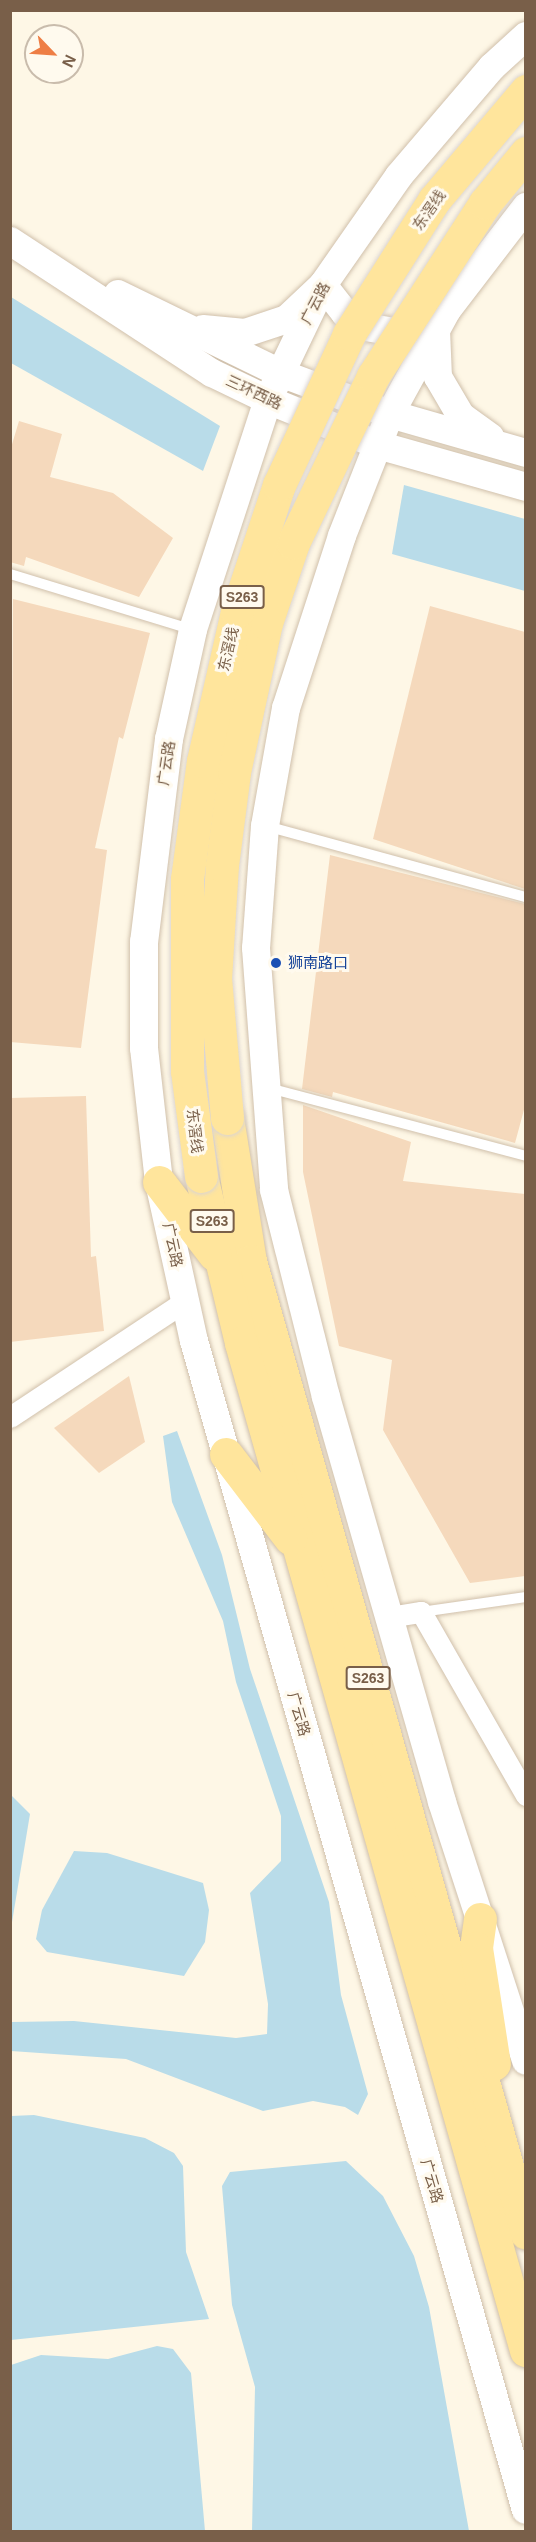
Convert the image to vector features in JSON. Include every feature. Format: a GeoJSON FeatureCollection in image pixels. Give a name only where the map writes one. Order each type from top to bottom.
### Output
{"type":"FeatureCollection","features":[{"type":"Feature","properties":{"kind":"main road","name":"广云路"},"geometry":{"type":"LineString","coordinates":[[525,36],[492,67],[399,176],[323,285],[279,373],[268,400],[194,630],[182,680],[169,739],[144,942],[144,1048],[159,1182],[185,1301],[226,1454],[525,2510]]}},
{"type":"Feature","properties":{"kind":"main road","name":"东滘线"},"geometry":{"type":"LineString","coordinates":[[222,1266],[201,1176],[188,1071],[187,879],[203,761],[237,611],[279,485],[349,334],[434,200],[525,91]]}},
{"type":"Feature","properties":{"kind":"main road","name":"S263"},"geometry":{"type":"LineString","coordinates":[[525,153],[485,203],[374,376],[293,543],[266,623],[234,772],[222,865],[215,979],[227,1119],[250,1262],[525,2233]]}},
{"type":"Feature","properties":{"kind":"main road","name":"S263"},"geometry":{"type":"LineString","coordinates":[[525,207],[442,320],[390,414],[311,624],[286,708],[265,826],[256,948],[263,1086],[274,1190],[389,1617],[525,2061]]}},
{"type":"Feature","properties":{"kind":"main road","name":"三环西路"},"geometry":{"type":"LineString","coordinates":[[10,224],[93,282],[279,373],[390,414],[514,450]]}},
{"type":"Feature","properties":{"kind":"main road","name":"三环西路"},"geometry":{"type":"LineString","coordinates":[[10,241],[212,373],[268,400],[378,445],[525,487]]}},
{"type":"Feature","properties":{"kind":"main road"},"geometry":{"type":"LineString","coordinates":[[184,327],[245,333],[287,319],[323,285],[345,313],[382,333],[419,330],[442,320],[438,377],[461,416],[514,450]]}},
{"type":"Feature","properties":{"kind":"main road"},"geometry":{"type":"LineString","coordinates":[[182,680],[207,660],[246,659],[274,683],[286,708]]}},
{"type":"Feature","properties":{"kind":"main road"},"geometry":{"type":"LineString","coordinates":[[159,1182],[222,1266]]}},
{"type":"Feature","properties":{"kind":"main road","name":"S263"},"geometry":{"type":"LineString","coordinates":[[222,1266],[525,2350]]}},
{"type":"Feature","properties":{"kind":"main road"},"geometry":{"type":"LineString","coordinates":[[226,1454],[300,1551]]}},
{"type":"Feature","properties":{"kind":"main road"},"geometry":{"type":"LineString","coordinates":[[480,1919],[476,1948],[495,2052],[493,2117]]}},
{"type":"Feature","properties":{"kind":"street"},"geometry":{"type":"LineString","coordinates":[[10,1416],[185,1301]]}},
{"type":"Feature","properties":{"kind":"street"},"geometry":{"type":"LineString","coordinates":[[389,1617],[421,1612],[525,1794]]}},
{"type":"Feature","properties":{"kind":"lane"},"geometry":{"type":"LineString","coordinates":[[10,574],[194,630]]}},
{"type":"Feature","properties":{"kind":"lane"},"geometry":{"type":"LineString","coordinates":[[265,826],[525,897]]}},
{"type":"Feature","properties":{"kind":"lane"},"geometry":{"type":"LineString","coordinates":[[263,1086],[525,1156]]}},
{"type":"Feature","properties":{"kind":"lane"},"geometry":{"type":"LineString","coordinates":[[421,1612],[525,1597]]}},
{"type":"Feature","properties":{"kind":"water"},"geometry":{"type":"Polygon","coordinates":[[[11,297],[220,426],[203,471],[11,363],[11,297]]]}},
{"type":"Feature","properties":{"kind":"water"},"geometry":{"type":"Polygon","coordinates":[[[404,485],[525,519],[525,591],[392,554],[404,485]]]}},
{"type":"Feature","properties":{"kind":"water"},"geometry":{"type":"Polygon","coordinates":[[[177,1431],[222,1555],[250,1669],[329,1902],[341,1995],[368,2094],[358,2115],[345,2107],[313,2101],[263,2111],[126,2059],[11,2051],[11,2022],[74,2021],[236,2038],[267,2034],[268,2004],[250,1893],[281,1861],[281,1816],[236,1682],[223,1621],[172,1502],[163,1436],[177,1431]]]}},
{"type":"Feature","properties":{"kind":"water"},"geometry":{"type":"Polygon","coordinates":[[[11,1795],[30,1814],[11,1928],[11,1795]]]}},
{"type":"Feature","properties":{"kind":"water"},"geometry":{"type":"Polygon","coordinates":[[[74,1851],[107,1853],[203,1883],[209,1910],[205,1942],[184,1976],[47,1952],[36,1939],[42,1910],[74,1851]]]}},
{"type":"Feature","properties":{"kind":"water"},"geometry":{"type":"Polygon","coordinates":[[[34,2115],[145,2138],[174,2153],[183,2166],[186,2252],[209,2319],[11,2340],[11,2116],[34,2115]]]}},
{"type":"Feature","properties":{"kind":"water"},"geometry":{"type":"Polygon","coordinates":[[[346,2161],[383,2196],[414,2256],[429,2307],[469,2531],[252,2531],[255,2387],[232,2305],[222,2186],[230,2172],[346,2161]]]}},
{"type":"Feature","properties":{"kind":"water"},"geometry":{"type":"Polygon","coordinates":[[[157,2346],[173,2349],[191,2373],[205,2531],[11,2531],[11,2365],[41,2355],[108,2359],[157,2346]]]}},
{"type":"Feature","properties":{"kind":"building"},"geometry":{"type":"Polygon","coordinates":[[[19,421],[62,434],[50,477],[113,493],[173,538],[139,597],[26,557],[24,566],[10,562],[10,451],[19,421]]]}},
{"type":"Feature","properties":{"kind":"building"},"geometry":{"type":"Polygon","coordinates":[[[13,599],[150,633],[123,739],[119,737],[95,848],[107,850],[81,1048],[10,1042],[13,599]]]}},
{"type":"Feature","properties":{"kind":"building"},"geometry":{"type":"Polygon","coordinates":[[[430,606],[525,632],[525,889],[373,839],[430,606]]]}},
{"type":"Feature","properties":{"kind":"building"},"geometry":{"type":"Polygon","coordinates":[[[330,855],[525,904],[525,1106],[515,1143],[333,1092],[332,1097],[302,1089],[330,855]]]}},
{"type":"Feature","properties":{"kind":"building"},"geometry":{"type":"Polygon","coordinates":[[[86,1096],[91,1257],[96,1256],[104,1331],[10,1342],[10,1098],[86,1096]]]}},
{"type":"Feature","properties":{"kind":"building"},"geometry":{"type":"Polygon","coordinates":[[[303,1105],[411,1142],[403,1181],[525,1194],[525,1576],[470,1583],[383,1430],[392,1360],[339,1346],[303,1172],[303,1105]]]}},
{"type":"Feature","properties":{"kind":"building"},"geometry":{"type":"Polygon","coordinates":[[[129,1376],[145,1442],[99,1473],[54,1428],[129,1376]]]}},
{"type":"Feature","properties":{"kind":"place","name":"狮南路口"},"geometry":{"type":"Point","coordinates":[276,963]}}]}
